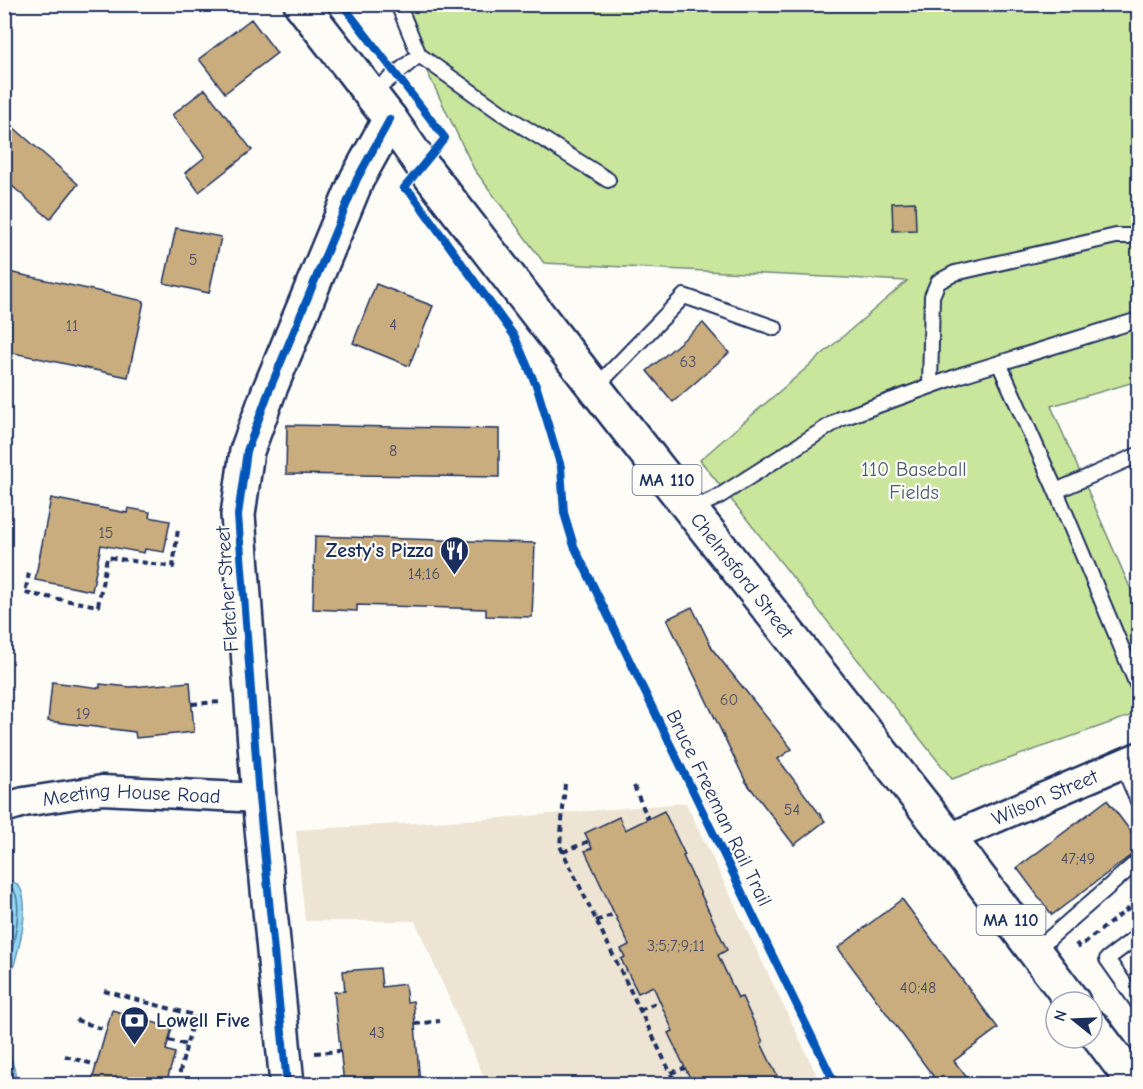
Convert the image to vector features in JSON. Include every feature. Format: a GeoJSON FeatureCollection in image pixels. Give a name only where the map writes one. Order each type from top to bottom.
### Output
{"type":"FeatureCollection","features":[{"type":"Feature","properties":{"kind":"main road","name":"Chelmsford Street"},"geometry":{"type":"LineString","coordinates":[[300,4],[690,510],[950,838],[1064,990]]}},
{"type":"Feature","properties":{"kind":"main road","name":"Fletcher Street"},"geometry":{"type":"LineString","coordinates":[[286,1084],[259,798],[238,515],[247,451],[357,179],[380,106]]}},
{"type":"Feature","properties":{"kind":"main road"},"geometry":{"type":"LineString","coordinates":[[1104,1043],[1135,1084]]}},
{"type":"Feature","properties":{"kind":"street","name":"Wilson Street"},"geometry":{"type":"LineString","coordinates":[[950,838],[1130,760]]}},
{"type":"Feature","properties":{"kind":"street","name":"Meeting House Road"},"geometry":{"type":"LineString","coordinates":[[4,808],[24,802],[102,790],[259,798]]}},
{"type":"Feature","properties":{"kind":"lane"},"geometry":{"type":"LineString","coordinates":[[398,4],[419,55],[500,112],[608,180]]}},
{"type":"Feature","properties":{"kind":"lane"},"geometry":{"type":"LineString","coordinates":[[380,106],[419,55]]}},
{"type":"Feature","properties":{"kind":"lane"},"geometry":{"type":"LineString","coordinates":[[930,386],[932,296],[938,282],[955,273],[1116,236],[1138,236]]}},
{"type":"Feature","properties":{"kind":"lane"},"geometry":{"type":"LineString","coordinates":[[595,388],[684,296],[776,328]]}},
{"type":"Feature","properties":{"kind":"lane"},"geometry":{"type":"LineString","coordinates":[[690,510],[718,497],[840,419],[964,374],[1138,320]]}},
{"type":"Feature","properties":{"kind":"lane"},"geometry":{"type":"LineString","coordinates":[[999,363],[1056,491],[1138,687]]}},
{"type":"Feature","properties":{"kind":"lane"},"geometry":{"type":"LineString","coordinates":[[1056,491],[1138,454]]}},
{"type":"Feature","properties":{"kind":"lane"},"geometry":{"type":"LineString","coordinates":[[1130,760],[1138,801]]}},
{"type":"Feature","properties":{"kind":"lane"},"geometry":{"type":"LineString","coordinates":[[1035,951],[1138,861]]}},
{"type":"Feature","properties":{"kind":"lane"},"geometry":{"type":"LineString","coordinates":[[1138,936],[1107,958],[1138,1003]]}},
{"type":"Feature","properties":{"kind":"path"},"geometry":{"type":"LineString","coordinates":[[29,573],[25,593],[98,606],[107,557],[173,567],[178,529]]}},
{"type":"Feature","properties":{"kind":"path"},"geometry":{"type":"LineString","coordinates":[[565,784],[560,846],[676,1084]]}},
{"type":"Feature","properties":{"kind":"path"},"geometry":{"type":"LineString","coordinates":[[634,786],[648,819]]}},
{"type":"Feature","properties":{"kind":"path"},"geometry":{"type":"LineString","coordinates":[[563,852],[589,841]]}},
{"type":"Feature","properties":{"kind":"path"},"geometry":{"type":"LineString","coordinates":[[1068,948],[1075,942],[1079,947],[1138,901]]}},
{"type":"Feature","properties":{"kind":"path"},"geometry":{"type":"LineString","coordinates":[[596,921],[614,914]]}},
{"type":"Feature","properties":{"kind":"path"},"geometry":{"type":"LineString","coordinates":[[104,991],[194,1015],[177,1084]]}},
{"type":"Feature","properties":{"kind":"path"},"geometry":{"type":"LineString","coordinates":[[640,1010],[660,1001]]}},
{"type":"Feature","properties":{"kind":"path"},"geometry":{"type":"LineString","coordinates":[[76,1020],[106,1030]]}},
{"type":"Feature","properties":{"kind":"path"},"geometry":{"type":"LineString","coordinates":[[415,1024],[440,1021]]}},
{"type":"Feature","properties":{"kind":"path"},"geometry":{"type":"LineString","coordinates":[[169,1040],[187,1045]]}},
{"type":"Feature","properties":{"kind":"path"},"geometry":{"type":"LineString","coordinates":[[314,1053],[340,1051]]}},
{"type":"Feature","properties":{"kind":"path"},"geometry":{"type":"LineString","coordinates":[[65,1056],[96,1065]]}},
{"type":"Feature","properties":{"kind":"path"},"geometry":{"type":"LineString","coordinates":[[671,1073],[685,1068]]}},
{"type":"Feature","properties":{"kind":"shaded area"},"geometry":{"type":"Polygon","coordinates":[[[686,803],[821,1084],[487,1084],[415,921],[305,921],[296,830],[501,818],[686,803]]]}},
{"type":"Feature","properties":{"kind":"green space","name":"110 Baseball Fields"},"geometry":{"type":"Polygon","coordinates":[[[395,5],[1138,5],[1138,381],[1051,406],[1138,606],[1138,713],[952,779],[700,460],[907,281],[544,263],[474,169],[395,5]]]}},
{"type":"Feature","properties":{"kind":"water"},"geometry":{"type":"Polygon","coordinates":[[[5,878],[21,889],[24,915],[23,928],[5,992],[5,878]]]}},
{"type":"Feature","properties":{"kind":"water"},"geometry":{"type":"Polygon","coordinates":[[[5,1038],[15,1072],[16,1084],[5,1084],[5,1038]]]}},
{"type":"Feature","properties":{"kind":"building"},"geometry":{"type":"Polygon","coordinates":[[[251,19],[277,53],[225,93],[199,59],[251,19]]]}},
{"type":"Feature","properties":{"kind":"building"},"geometry":{"type":"Polygon","coordinates":[[[205,89],[252,150],[199,192],[185,173],[205,157],[172,115],[205,89]]]}},
{"type":"Feature","properties":{"kind":"building"},"geometry":{"type":"Polygon","coordinates":[[[4,119],[78,184],[50,219],[4,179],[4,119]]]}},
{"type":"Feature","properties":{"kind":"building"},"geometry":{"type":"Polygon","coordinates":[[[915,202],[916,230],[893,231],[892,203],[915,202]]]}},
{"type":"Feature","properties":{"kind":"building"},"geometry":{"type":"Polygon","coordinates":[[[176,228],[221,237],[209,293],[164,283],[176,228]]]}},
{"type":"Feature","properties":{"kind":"building"},"geometry":{"type":"Polygon","coordinates":[[[4,271],[144,301],[128,377],[4,351],[4,271]]]}},
{"type":"Feature","properties":{"kind":"building"},"geometry":{"type":"Polygon","coordinates":[[[376,284],[433,306],[409,366],[353,343],[376,284]]]}},
{"type":"Feature","properties":{"kind":"building"},"geometry":{"type":"Polygon","coordinates":[[[703,323],[729,353],[673,402],[647,371],[703,323]]]}},
{"type":"Feature","properties":{"kind":"building"},"geometry":{"type":"Polygon","coordinates":[[[287,425],[499,429],[499,477],[286,474],[287,425]]]}},
{"type":"Feature","properties":{"kind":"building"},"geometry":{"type":"Polygon","coordinates":[[[51,498],[127,513],[128,508],[150,512],[149,517],[170,521],[164,552],[145,549],[144,553],[101,545],[92,591],[35,580],[51,498]]]}},
{"type":"Feature","properties":{"kind":"building"},"geometry":{"type":"Polygon","coordinates":[[[315,536],[535,543],[532,617],[486,616],[486,609],[357,605],[357,611],[313,609],[315,536]]]}},
{"type":"Feature","properties":{"kind":"building"},"geometry":{"type":"Polygon","coordinates":[[[692,607],[713,650],[792,749],[778,759],[825,821],[794,845],[746,782],[667,619],[692,607]]]}},
{"type":"Feature","properties":{"kind":"building"},"geometry":{"type":"Polygon","coordinates":[[[52,682],[100,688],[100,684],[131,687],[190,682],[194,732],[136,738],[135,732],[48,721],[52,682]]]}},
{"type":"Feature","properties":{"kind":"building"},"geometry":{"type":"Polygon","coordinates":[[[1107,800],[1138,841],[1138,850],[1052,915],[1017,868],[1107,800]]]}},
{"type":"Feature","properties":{"kind":"building"},"geometry":{"type":"Polygon","coordinates":[[[664,811],[727,950],[718,955],[738,998],[742,997],[781,1084],[693,1084],[668,1033],[673,1031],[653,986],[638,993],[621,959],[625,957],[621,949],[629,945],[585,851],[592,848],[585,833],[619,817],[625,830],[664,811]]]}},
{"type":"Feature","properties":{"kind":"building"},"geometry":{"type":"Polygon","coordinates":[[[902,899],[998,1028],[954,1061],[972,1084],[939,1084],[838,948],[902,899]]]}},
{"type":"Feature","properties":{"kind":"building"},"geometry":{"type":"Polygon","coordinates":[[[380,968],[382,987],[405,984],[407,1002],[413,1001],[420,1084],[344,1084],[334,992],[345,991],[343,971],[380,968]]]}},
{"type":"Feature","properties":{"kind":"building","name":"Lowell Five"},"geometry":{"type":"Polygon","coordinates":[[[112,1010],[172,1028],[166,1050],[175,1053],[166,1084],[91,1084],[112,1010]]]}},
{"type":"Feature","properties":{"kind":"cycle path","name":"Bruce Freeman Rail Trail"},"geometry":{"type":"LineString","coordinates":[[342,4],[445,138],[404,188],[411,193],[515,337],[537,388],[561,467],[564,513],[574,546],[835,1084]]}},
{"type":"Feature","properties":{"kind":"cycle path"},"geometry":{"type":"LineString","coordinates":[[287,1084],[259,798],[238,515],[247,451],[269,391],[357,179],[390,119]]}},
{"type":"Feature","properties":{"kind":"place","name":"Zesty's Pizza"},"geometry":{"type":"Point","coordinates":[455,576]}},
{"type":"Feature","properties":{"kind":"place","name":"Lowell Five"},"geometry":{"type":"Point","coordinates":[135,1046]}}]}
